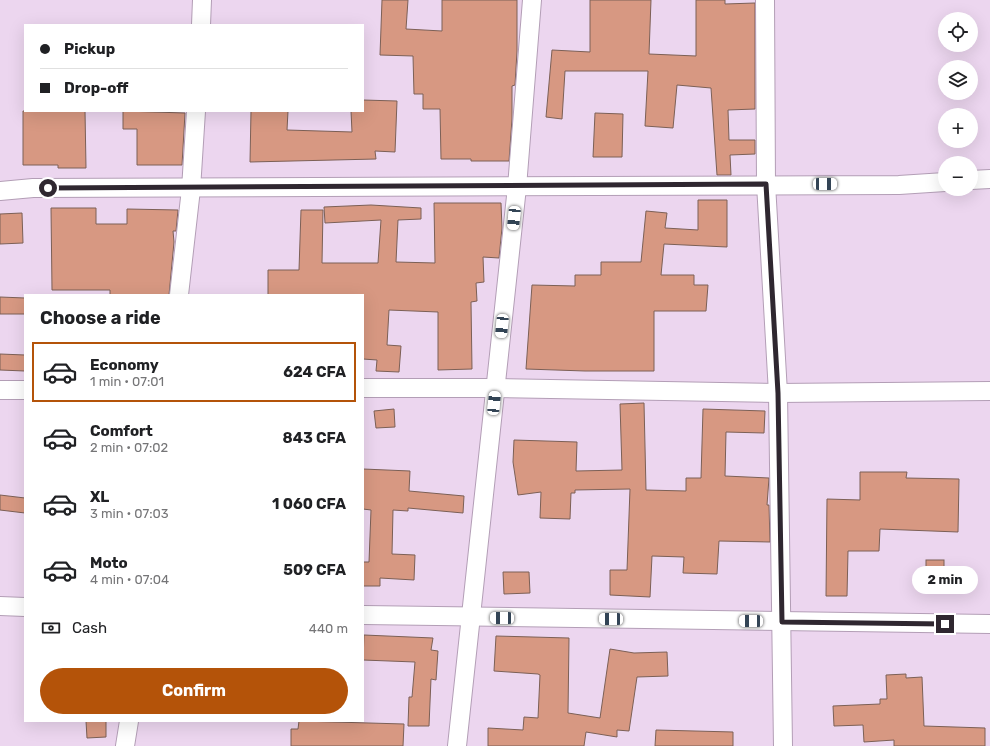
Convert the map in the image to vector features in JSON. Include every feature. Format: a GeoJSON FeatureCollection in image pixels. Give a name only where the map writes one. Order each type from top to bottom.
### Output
{"type":"FeatureCollection","features":[{"type":"Feature","properties":{"kind":"street"},"geometry":{"type":"LineString","coordinates":[[201,24],[202,0]]}},
{"type":"Feature","properties":{"kind":"street"},"geometry":{"type":"LineString","coordinates":[[457,746],[517,187],[532,0]]}},
{"type":"Feature","properties":{"kind":"street"},"geometry":{"type":"LineString","coordinates":[[765,0],[766,184],[778,393],[783,746]]}},
{"type":"Feature","properties":{"kind":"street"},"geometry":{"type":"LineString","coordinates":[[179,294],[191,189],[196,112]]}},
{"type":"Feature","properties":{"kind":"street"},"geometry":{"type":"LineString","coordinates":[[978,180],[990,179]]}},
{"type":"Feature","properties":{"kind":"street"},"geometry":{"type":"LineString","coordinates":[[0,191],[33,188],[191,189],[766,184],[899,185],[938,182]]}},
{"type":"Feature","properties":{"kind":"street"},"geometry":{"type":"LineString","coordinates":[[364,388],[496,388],[778,393],[990,391]]}},
{"type":"Feature","properties":{"kind":"street"},"geometry":{"type":"LineString","coordinates":[[0,390],[24,390]]}},
{"type":"Feature","properties":{"kind":"street"},"geometry":{"type":"LineString","coordinates":[[0,606],[24,607]]}},
{"type":"Feature","properties":{"kind":"street"},"geometry":{"type":"LineString","coordinates":[[364,615],[990,624]]}},
{"type":"Feature","properties":{"kind":"street"},"geometry":{"type":"LineString","coordinates":[[125,746],[129,722]]}},
{"type":"Feature","properties":{"kind":"building"},"geometry":{"type":"Polygon","coordinates":[[[382,0],[408,0],[406,29],[442,31],[442,0],[517,0],[517,51],[515,85],[512,86],[512,119],[509,161],[441,159],[440,109],[423,109],[423,94],[414,94],[413,56],[380,55],[382,0]]]}},
{"type":"Feature","properties":{"kind":"building"},"geometry":{"type":"Polygon","coordinates":[[[590,0],[651,0],[649,54],[696,56],[696,0],[725,0],[725,4],[755,3],[755,109],[728,110],[729,140],[755,140],[755,154],[730,155],[731,175],[717,175],[711,88],[677,85],[673,128],[645,126],[648,71],[565,71],[562,119],[546,117],[552,50],[590,52],[590,0]]]}},
{"type":"Feature","properties":{"kind":"building"},"geometry":{"type":"Polygon","coordinates":[[[364,100],[397,101],[395,152],[375,151],[376,159],[250,162],[251,112],[288,112],[287,130],[352,132],[351,112],[364,112],[364,100]]]}},
{"type":"Feature","properties":{"kind":"building"},"geometry":{"type":"Polygon","coordinates":[[[23,111],[85,112],[86,168],[58,168],[58,165],[23,165],[23,111]]]}},
{"type":"Feature","properties":{"kind":"building"},"geometry":{"type":"Polygon","coordinates":[[[123,112],[185,113],[182,165],[137,165],[137,129],[123,129],[123,112]]]}},
{"type":"Feature","properties":{"kind":"building"},"geometry":{"type":"Polygon","coordinates":[[[595,113],[623,114],[622,157],[593,157],[595,113]]]}},
{"type":"Feature","properties":{"kind":"building"},"geometry":{"type":"Polygon","coordinates":[[[698,200],[727,200],[727,247],[664,244],[661,275],[694,275],[694,285],[708,285],[706,311],[654,311],[654,371],[526,369],[532,285],[575,286],[575,275],[601,275],[601,262],[641,262],[646,211],[667,213],[665,228],[698,230],[698,200]]]}},
{"type":"Feature","properties":{"kind":"building"},"geometry":{"type":"Polygon","coordinates":[[[434,203],[501,203],[502,228],[499,258],[483,257],[484,282],[476,283],[477,301],[471,302],[472,369],[438,370],[438,312],[389,310],[387,345],[401,346],[399,372],[376,371],[377,360],[364,359],[364,294],[268,294],[268,270],[299,270],[301,210],[323,210],[322,263],[378,263],[381,220],[325,223],[324,207],[371,205],[421,208],[421,219],[398,220],[396,262],[435,263],[434,203]]]}},
{"type":"Feature","properties":{"kind":"building"},"geometry":{"type":"Polygon","coordinates":[[[51,208],[96,208],[96,224],[127,224],[127,209],[178,210],[176,231],[173,231],[174,242],[169,294],[110,294],[110,290],[52,290],[51,208]]]}},
{"type":"Feature","properties":{"kind":"building"},"geometry":{"type":"Polygon","coordinates":[[[22,213],[23,243],[0,244],[0,214],[22,213]]]}},
{"type":"Feature","properties":{"kind":"building"},"geometry":{"type":"Polygon","coordinates":[[[0,297],[24,298],[24,314],[0,314],[0,297]]]}},
{"type":"Feature","properties":{"kind":"building"},"geometry":{"type":"Polygon","coordinates":[[[0,354],[24,355],[24,371],[0,370],[0,354]]]}},
{"type":"Feature","properties":{"kind":"building"},"geometry":{"type":"Polygon","coordinates":[[[644,403],[646,490],[686,491],[686,478],[701,478],[703,409],[765,411],[764,433],[726,432],[725,476],[769,478],[767,505],[769,505],[770,542],[719,541],[717,574],[683,573],[684,557],[652,556],[650,597],[610,595],[610,570],[627,570],[630,489],[575,490],[575,493],[571,493],[570,519],[540,518],[541,492],[518,495],[513,462],[514,440],[577,442],[576,471],[622,470],[620,404],[644,403]]]}},
{"type":"Feature","properties":{"kind":"building"},"geometry":{"type":"Polygon","coordinates":[[[394,409],[395,427],[376,428],[374,411],[394,409]]]}},
{"type":"Feature","properties":{"kind":"building"},"geometry":{"type":"Polygon","coordinates":[[[364,469],[410,471],[409,491],[464,496],[463,513],[408,508],[408,511],[393,510],[392,554],[415,555],[414,580],[380,578],[380,586],[364,586],[364,562],[369,562],[371,510],[364,509],[364,469]]]}},
{"type":"Feature","properties":{"kind":"building"},"geometry":{"type":"Polygon","coordinates":[[[860,472],[907,472],[906,478],[959,479],[958,532],[880,529],[879,551],[848,551],[847,596],[826,596],[827,499],[860,500],[860,472]]]}},
{"type":"Feature","properties":{"kind":"building"},"geometry":{"type":"Polygon","coordinates":[[[0,495],[24,498],[24,513],[0,510],[0,495]]]}},
{"type":"Feature","properties":{"kind":"building"},"geometry":{"type":"Polygon","coordinates":[[[926,560],[944,560],[944,586],[926,586],[926,560]]]}},
{"type":"Feature","properties":{"kind":"building"},"geometry":{"type":"Polygon","coordinates":[[[503,572],[529,572],[530,593],[504,594],[503,572]]]}},
{"type":"Feature","properties":{"kind":"building"},"geometry":{"type":"Polygon","coordinates":[[[364,635],[433,638],[431,650],[438,651],[436,680],[431,679],[429,726],[408,726],[409,697],[412,697],[415,662],[364,660],[364,635]]]}},
{"type":"Feature","properties":{"kind":"building"},"geometry":{"type":"Polygon","coordinates":[[[496,636],[569,638],[568,713],[600,718],[610,649],[634,653],[667,652],[668,676],[637,677],[629,731],[617,730],[617,737],[586,732],[584,746],[488,746],[488,728],[523,730],[524,717],[538,718],[540,675],[494,671],[496,636]]]}},
{"type":"Feature","properties":{"kind":"building"},"geometry":{"type":"Polygon","coordinates":[[[906,674],[906,678],[922,677],[924,726],[985,728],[985,746],[894,746],[894,740],[864,742],[863,725],[834,726],[833,706],[880,704],[880,699],[887,699],[886,675],[906,674]]]}},
{"type":"Feature","properties":{"kind":"building"},"geometry":{"type":"Polygon","coordinates":[[[86,722],[106,722],[106,737],[87,738],[86,722]]]}},
{"type":"Feature","properties":{"kind":"building"},"geometry":{"type":"Polygon","coordinates":[[[299,722],[404,724],[403,746],[291,746],[291,729],[298,729],[299,722]]]}},
{"type":"Feature","properties":{"kind":"building"},"geometry":{"type":"Polygon","coordinates":[[[656,730],[733,732],[733,746],[655,746],[656,730]]]}},
{"type":"Feature","properties":{"kind":"route"},"geometry":{"type":"LineString","coordinates":[[48,188],[191,189],[766,184],[778,393],[782,622],[945,624]]}}]}
